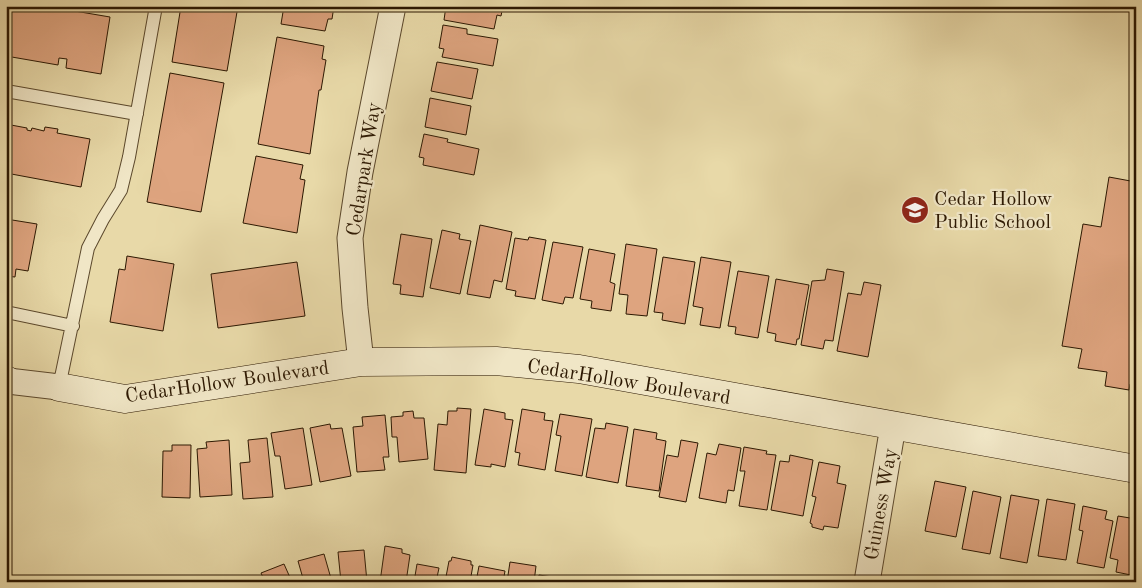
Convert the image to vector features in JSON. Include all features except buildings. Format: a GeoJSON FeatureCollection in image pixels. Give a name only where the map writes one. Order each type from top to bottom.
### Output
{"type":"FeatureCollection","features":[{"type":"Feature","properties":{"kind":"street","name":"Cedarpark Way"},"geometry":{"type":"LineString","coordinates":[[362,362],[355,308],[350,238],[360,172],[392,6]]}},
{"type":"Feature","properties":{"kind":"street","name":"CedarHollow Boulevard"},"geometry":{"type":"LineString","coordinates":[[59,387],[126,399],[362,362],[496,361],[579,369],[1136,469]]}},
{"type":"Feature","properties":{"kind":"street"},"geometry":{"type":"LineString","coordinates":[[7,381],[59,387]]}},
{"type":"Feature","properties":{"kind":"street","name":"Guiness Way"},"geometry":{"type":"LineString","coordinates":[[867,582],[893,426]]}},
{"type":"Feature","properties":{"kind":"lane"},"geometry":{"type":"LineString","coordinates":[[59,387],[88,248],[121,190],[129,157],[156,6]]}},
{"type":"Feature","properties":{"kind":"lane"},"geometry":{"type":"LineString","coordinates":[[6,91],[137,114]]}},
{"type":"Feature","properties":{"kind":"lane"},"geometry":{"type":"LineString","coordinates":[[6,312],[72,326]]}},
{"type":"Feature","properties":{"kind":"place","name":"Cedar Hollow Public School"},"geometry":{"type":"Point","coordinates":[915,210]}}]}
